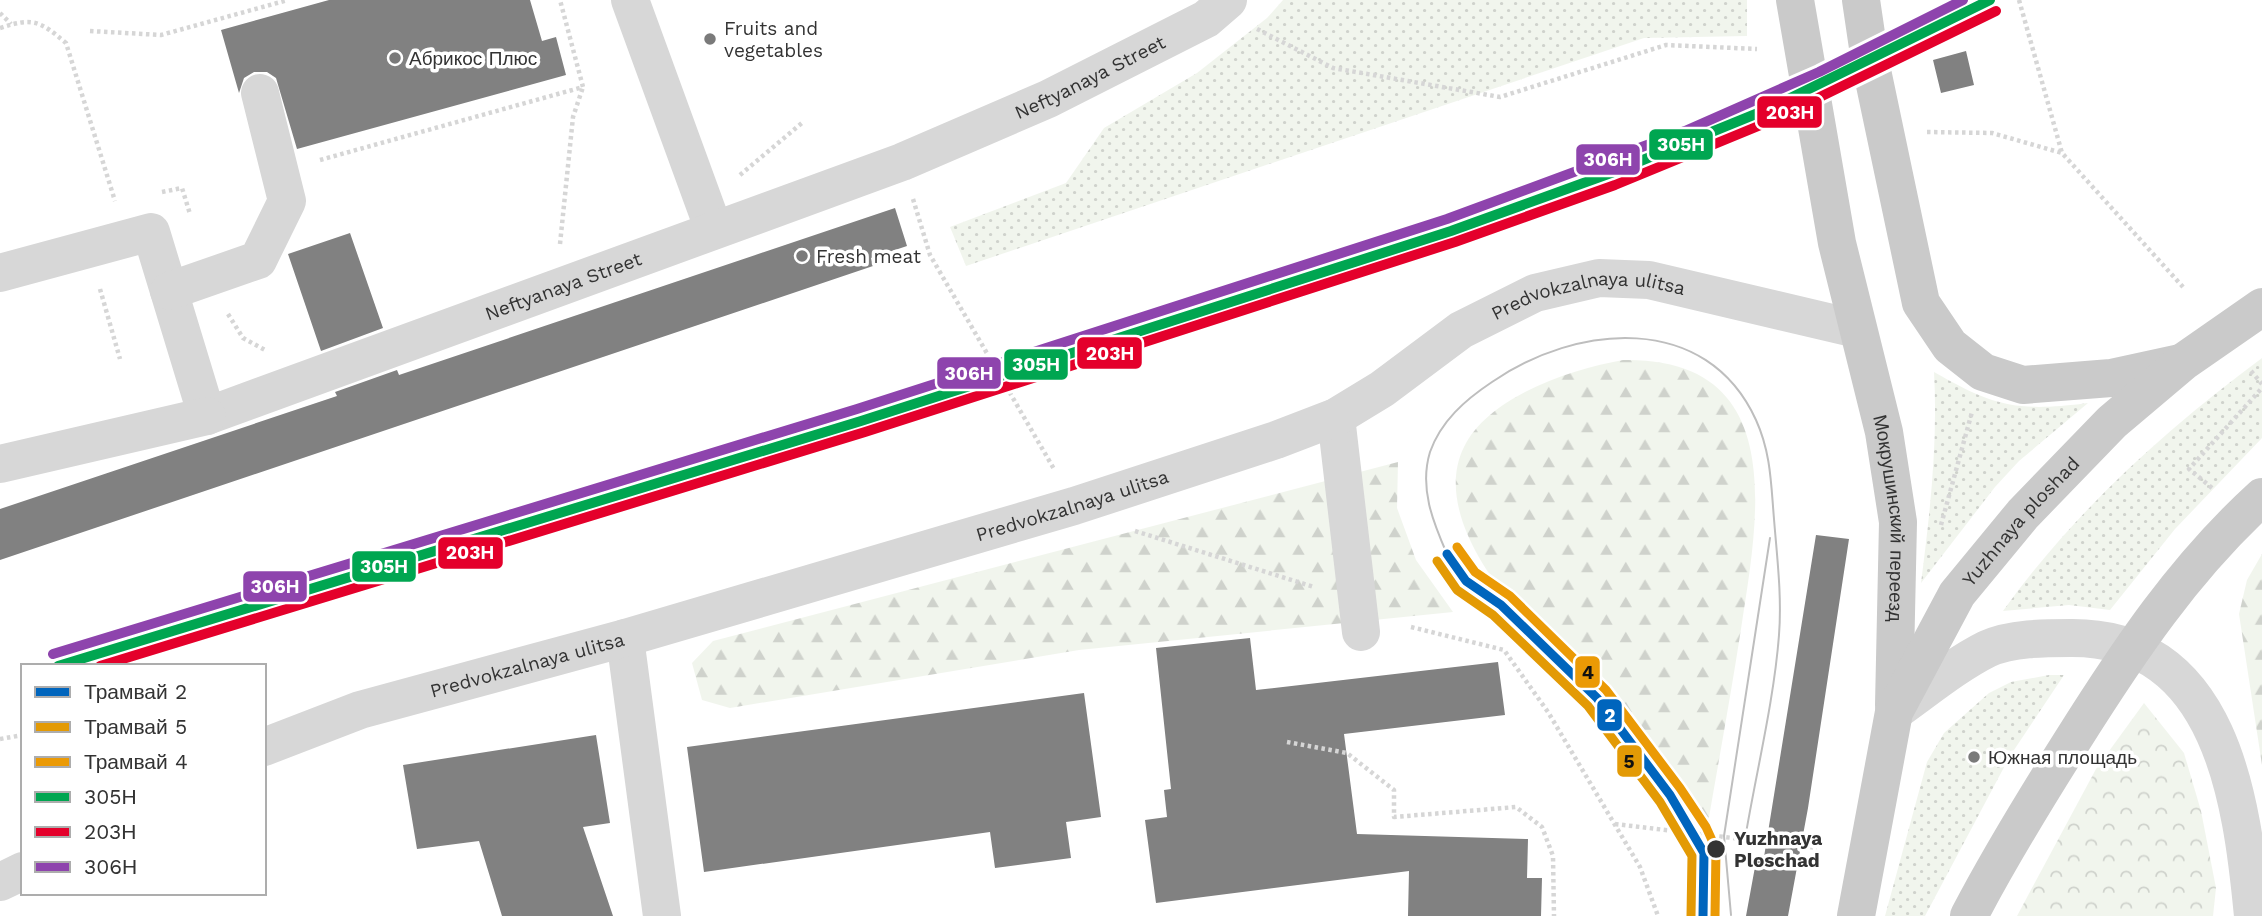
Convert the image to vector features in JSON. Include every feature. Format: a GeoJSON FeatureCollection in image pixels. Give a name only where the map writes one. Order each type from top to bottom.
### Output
{"type":"FeatureCollection","features":[{"type":"Feature","properties":{"kind":"main road","name":"Мокрушинский переезд"},"geometry":{"type":"LineString","coordinates":[[1795,0],[1835,230],[1884,432],[1898,522],[1894,712]]}},
{"type":"Feature","properties":{"kind":"main road"},"geometry":{"type":"LineString","coordinates":[[1861,0],[1873,74],[1921,303],[1950,346],[1983,372],[2023,385],[2110,378],[2183,362]]}},
{"type":"Feature","properties":{"kind":"main road","name":"Yuzhnaya ploshad"},"geometry":{"type":"LineString","coordinates":[[1856,916],[1894,712],[1957,594],[2023,514],[2103,432],[2183,362],[2262,307]]}},
{"type":"Feature","properties":{"kind":"main road"},"geometry":{"type":"LineString","coordinates":[[1969,916],[2034,802],[2131,647],[2180,582],[2261,499]]}},
{"type":"Feature","properties":{"kind":"street"},"geometry":{"type":"LineString","coordinates":[[630,0],[714,230]]}},
{"type":"Feature","properties":{"kind":"street","name":"Neftyanaya Street"},"geometry":{"type":"LineString","coordinates":[[0,464],[207,416],[902,162],[1048,99],[1206,19],[1223,5]]}},
{"type":"Feature","properties":{"kind":"street"},"geometry":{"type":"LineString","coordinates":[[169,291],[258,260],[287,201],[260,93]]}},
{"type":"Feature","properties":{"kind":"street"},"geometry":{"type":"LineString","coordinates":[[0,273],[151,232],[207,416]]}},
{"type":"Feature","properties":{"kind":"street","name":"Predvokzalnaya ulitsa"},"geometry":{"type":"LineString","coordinates":[[266,746],[360,710],[625,638],[1107,495],[1336,417],[1381,389],[1461,330],[1535,293],[1599,278],[1649,279],[1857,329]]}},
{"type":"Feature","properties":{"kind":"street"},"geometry":{"type":"LineString","coordinates":[[1336,417],[1359,616]]}},
{"type":"Feature","properties":{"kind":"street"},"geometry":{"type":"LineString","coordinates":[[625,638],[662,916]]}},
{"type":"Feature","properties":{"kind":"street"},"geometry":{"type":"LineString","coordinates":[[1894,712],[1988,648],[2040,638],[2088,638],[2131,647],[2172,673],[2203,709],[2225,754],[2239,805],[2253,916]]}},
{"type":"Feature","properties":{"kind":"street"},"geometry":{"type":"LineString","coordinates":[[0,882],[21,872]]}},
{"type":"Feature","properties":{"kind":"path"},"geometry":{"type":"LineString","coordinates":[[90,31],[161,36],[288,0]]}},
{"type":"Feature","properties":{"kind":"path"},"geometry":{"type":"LineString","coordinates":[[559,250],[573,117],[583,87],[560,0]]}},
{"type":"Feature","properties":{"kind":"path"},"geometry":{"type":"LineString","coordinates":[[2019,0],[2062,153],[2183,287]]}},
{"type":"Feature","properties":{"kind":"path"},"geometry":{"type":"LineString","coordinates":[[1223,5],[1333,68],[1500,97],[1666,45],[1758,49]]}},
{"type":"Feature","properties":{"kind":"path"},"geometry":{"type":"LineString","coordinates":[[0,13],[11,24]]}},
{"type":"Feature","properties":{"kind":"path"},"geometry":{"type":"LineString","coordinates":[[0,28],[27,20],[45,26],[66,43],[115,200]]}},
{"type":"Feature","properties":{"kind":"path"},"geometry":{"type":"LineString","coordinates":[[319,160],[583,87]]}},
{"type":"Feature","properties":{"kind":"path"},"geometry":{"type":"LineString","coordinates":[[1920,132],[1992,133],[2062,153]]}},
{"type":"Feature","properties":{"kind":"path"},"geometry":{"type":"LineString","coordinates":[[151,194],[182,188],[217,295],[243,338],[274,355]]}},
{"type":"Feature","properties":{"kind":"path"},"geometry":{"type":"LineString","coordinates":[[109,209],[115,200],[128,198]]}},
{"type":"Feature","properties":{"kind":"path"},"geometry":{"type":"LineString","coordinates":[[88,248],[120,359]]}},
{"type":"Feature","properties":{"kind":"path"},"geometry":{"type":"LineString","coordinates":[[930,255],[1045,452]]}},
{"type":"Feature","properties":{"kind":"path"},"geometry":{"type":"LineString","coordinates":[[2213,488],[2189,468],[2262,386],[2251,371]]}},
{"type":"Feature","properties":{"kind":"path"},"geometry":{"type":"LineString","coordinates":[[1929,526],[1940,527],[1975,401]]}},
{"type":"Feature","properties":{"kind":"path"},"geometry":{"type":"LineString","coordinates":[[1107,495],[1119,517],[1136,531],[1359,616]]}},
{"type":"Feature","properties":{"kind":"path"},"geometry":{"type":"LineString","coordinates":[[1411,627],[1504,650],[1548,712],[1640,867],[1658,916]]}},
{"type":"Feature","properties":{"kind":"path"},"geometry":{"type":"LineString","coordinates":[[0,739],[21,735]]}},
{"type":"Feature","properties":{"kind":"path"},"geometry":{"type":"LineString","coordinates":[[1287,742],[1347,753],[1394,790],[1394,817],[1516,807],[1542,827],[1553,856],[1554,916]]}},
{"type":"Feature","properties":{"kind":"path"},"geometry":{"type":"LineString","coordinates":[[1614,823],[1817,848]]}},
{"type":"Feature","properties":{"kind":"green space"},"geometry":{"type":"Polygon","coordinates":[[[1283,0],[1747,0],[1747,36],[1644,38],[966,266],[950,227],[1066,183],[1104,128],[1197,73],[1267,18],[1283,0]]]}},
{"type":"Feature","properties":{"kind":"green space"},"geometry":{"type":"Polygon","coordinates":[[[2262,358],[2262,438],[2175,529],[2110,610],[2069,605],[2003,611],[2060,540],[2123,474],[2191,414],[2262,358]]]}},
{"type":"Feature","properties":{"kind":"green space"},"geometry":{"type":"Polygon","coordinates":[[[1623,360],[1677,366],[1714,385],[1738,415],[1751,452],[1755,494],[1748,585],[1708,823],[1636,720],[1575,657],[1536,626],[1504,594],[1478,556],[1460,512],[1456,490],[1457,468],[1464,447],[1476,429],[1492,413],[1512,399],[1557,378],[1623,360]]]}},
{"type":"Feature","properties":{"kind":"green space"},"geometry":{"type":"Polygon","coordinates":[[[1934,372],[1974,393],[2008,404],[2043,407],[2088,403],[2019,461],[1995,487],[1921,583],[1934,452],[1934,372]]]}},
{"type":"Feature","properties":{"kind":"green space"},"geometry":{"type":"Polygon","coordinates":[[[1398,462],[1397,508],[1416,560],[1453,612],[1079,650],[730,708],[702,700],[692,663],[713,641],[1398,462]]]}},
{"type":"Feature","properties":{"kind":"green space"},"geometry":{"type":"Polygon","coordinates":[[[2262,554],[2262,765],[2239,614],[2247,580],[2262,554]]]}},
{"type":"Feature","properties":{"kind":"green space"},"geometry":{"type":"Polygon","coordinates":[[[2064,675],[2010,756],[1925,916],[1885,916],[1927,762],[1944,733],[1989,693],[2011,682],[2064,675]]]}},
{"type":"Feature","properties":{"kind":"green space"},"geometry":{"type":"Polygon","coordinates":[[[2144,703],[2184,753],[2201,811],[2216,888],[2213,916],[2017,916],[2096,769],[2144,703]]]}},
{"type":"Feature","properties":{"kind":"building","name":"Абрикос Плюс"},"geometry":{"type":"Polygon","coordinates":[[[329,0],[530,0],[542,41],[556,37],[566,75],[297,149],[276,78],[267,72],[254,72],[244,78],[239,93],[221,30],[329,0]]]}},
{"type":"Feature","properties":{"kind":"building"},"geometry":{"type":"Polygon","coordinates":[[[1966,51],[1974,85],[1941,93],[1933,60],[1966,51]]]}},
{"type":"Feature","properties":{"kind":"building"},"geometry":{"type":"Polygon","coordinates":[[[895,208],[907,246],[871,258],[873,266],[0,560],[0,509],[337,396],[335,392],[397,370],[399,375],[895,208]]]}},
{"type":"Feature","properties":{"kind":"building"},"geometry":{"type":"Polygon","coordinates":[[[350,233],[383,328],[321,351],[288,254],[350,233]]]}},
{"type":"Feature","properties":{"kind":"building"},"geometry":{"type":"Polygon","coordinates":[[[1816,535],[1849,539],[1808,808],[1788,916],[1746,916],[1757,856],[1764,857],[1816,535]]]}},
{"type":"Feature","properties":{"kind":"building"},"geometry":{"type":"Polygon","coordinates":[[[1250,638],[1256,690],[1498,662],[1505,715],[1344,734],[1357,834],[1528,839],[1527,878],[1542,878],[1541,916],[1408,916],[1409,871],[1156,903],[1145,820],[1167,817],[1164,790],[1171,789],[1156,648],[1250,638]]]}},
{"type":"Feature","properties":{"kind":"building"},"geometry":{"type":"Polygon","coordinates":[[[1084,693],[1101,817],[1066,822],[1071,858],[995,868],[990,832],[704,872],[687,747],[1084,693]]]}},
{"type":"Feature","properties":{"kind":"building"},"geometry":{"type":"Polygon","coordinates":[[[596,735],[610,823],[583,827],[613,916],[502,916],[479,841],[417,849],[403,765],[596,735]]]}},
{"type":"Feature","properties":{"kind":"tram line"},"geometry":{"type":"LineString","coordinates":[[1447,554],[1429,504],[1426,479],[1430,452],[1447,421],[1472,396],[1492,382],[1525,363],[1562,348],[1599,340],[1637,338],[1673,345],[1705,360],[1734,385],[1756,420],[1767,457],[1780,606],[1773,685],[1745,839]]}},
{"type":"Feature","properties":{"kind":"tram line"},"geometry":{"type":"LineString","coordinates":[[1731,915],[1724,836],[1770,538]]}},
{"type":"Feature","properties":{"kind":"tram line","name":"4"},"geometry":{"type":"LineString","coordinates":[[1457,547],[1475,572],[1510,596],[1606,690],[1680,788],[1706,827],[1716,849],[1715,916]]}},
{"type":"Feature","properties":{"kind":"tram line","name":"2"},"geometry":{"type":"LineString","coordinates":[[1447,554],[1466,581],[1501,605],[1597,698],[1670,795],[1704,853],[1703,916]]}},
{"type":"Feature","properties":{"kind":"tram line","name":"5"},"geometry":{"type":"LineString","coordinates":[[1437,561],[1457,590],[1493,615],[1588,706],[1660,802],[1692,856],[1691,916]]}},
{"type":"Feature","properties":{"kind":"transit line","name":"306Н"},"geometry":{"type":"LineString","coordinates":[[53,654],[857,409],[1447,219],[1685,131],[1819,72],[1963,0]]}},
{"type":"Feature","properties":{"kind":"transit line","name":"305Н"},"geometry":{"type":"LineString","coordinates":[[65,664],[861,421],[1451,231],[1611,173],[1768,109],[1990,0]]}},
{"type":"Feature","properties":{"kind":"transit line","name":"203Н"},"geometry":{"type":"LineString","coordinates":[[107,664],[865,432],[1455,242],[1615,185],[1773,120],[1996,11]]}},
{"type":"Feature","properties":{"kind":"place","name":"Fruits and vegetables"},"geometry":{"type":"Point","coordinates":[710,39]}},
{"type":"Feature","properties":{"kind":"place","name":"Абрикос Плюс"},"geometry":{"type":"Point","coordinates":[395,58]}},
{"type":"Feature","properties":{"kind":"place","name":"Fresh meat"},"geometry":{"type":"Point","coordinates":[802,256]}},
{"type":"Feature","properties":{"kind":"place","name":"Южная площадь"},"geometry":{"type":"Point","coordinates":[1974,757]}},
{"type":"Feature","properties":{"kind":"place","name":"Yuzhnaya Ploschad"},"geometry":{"type":"Point","coordinates":[1716,849]}}]}
